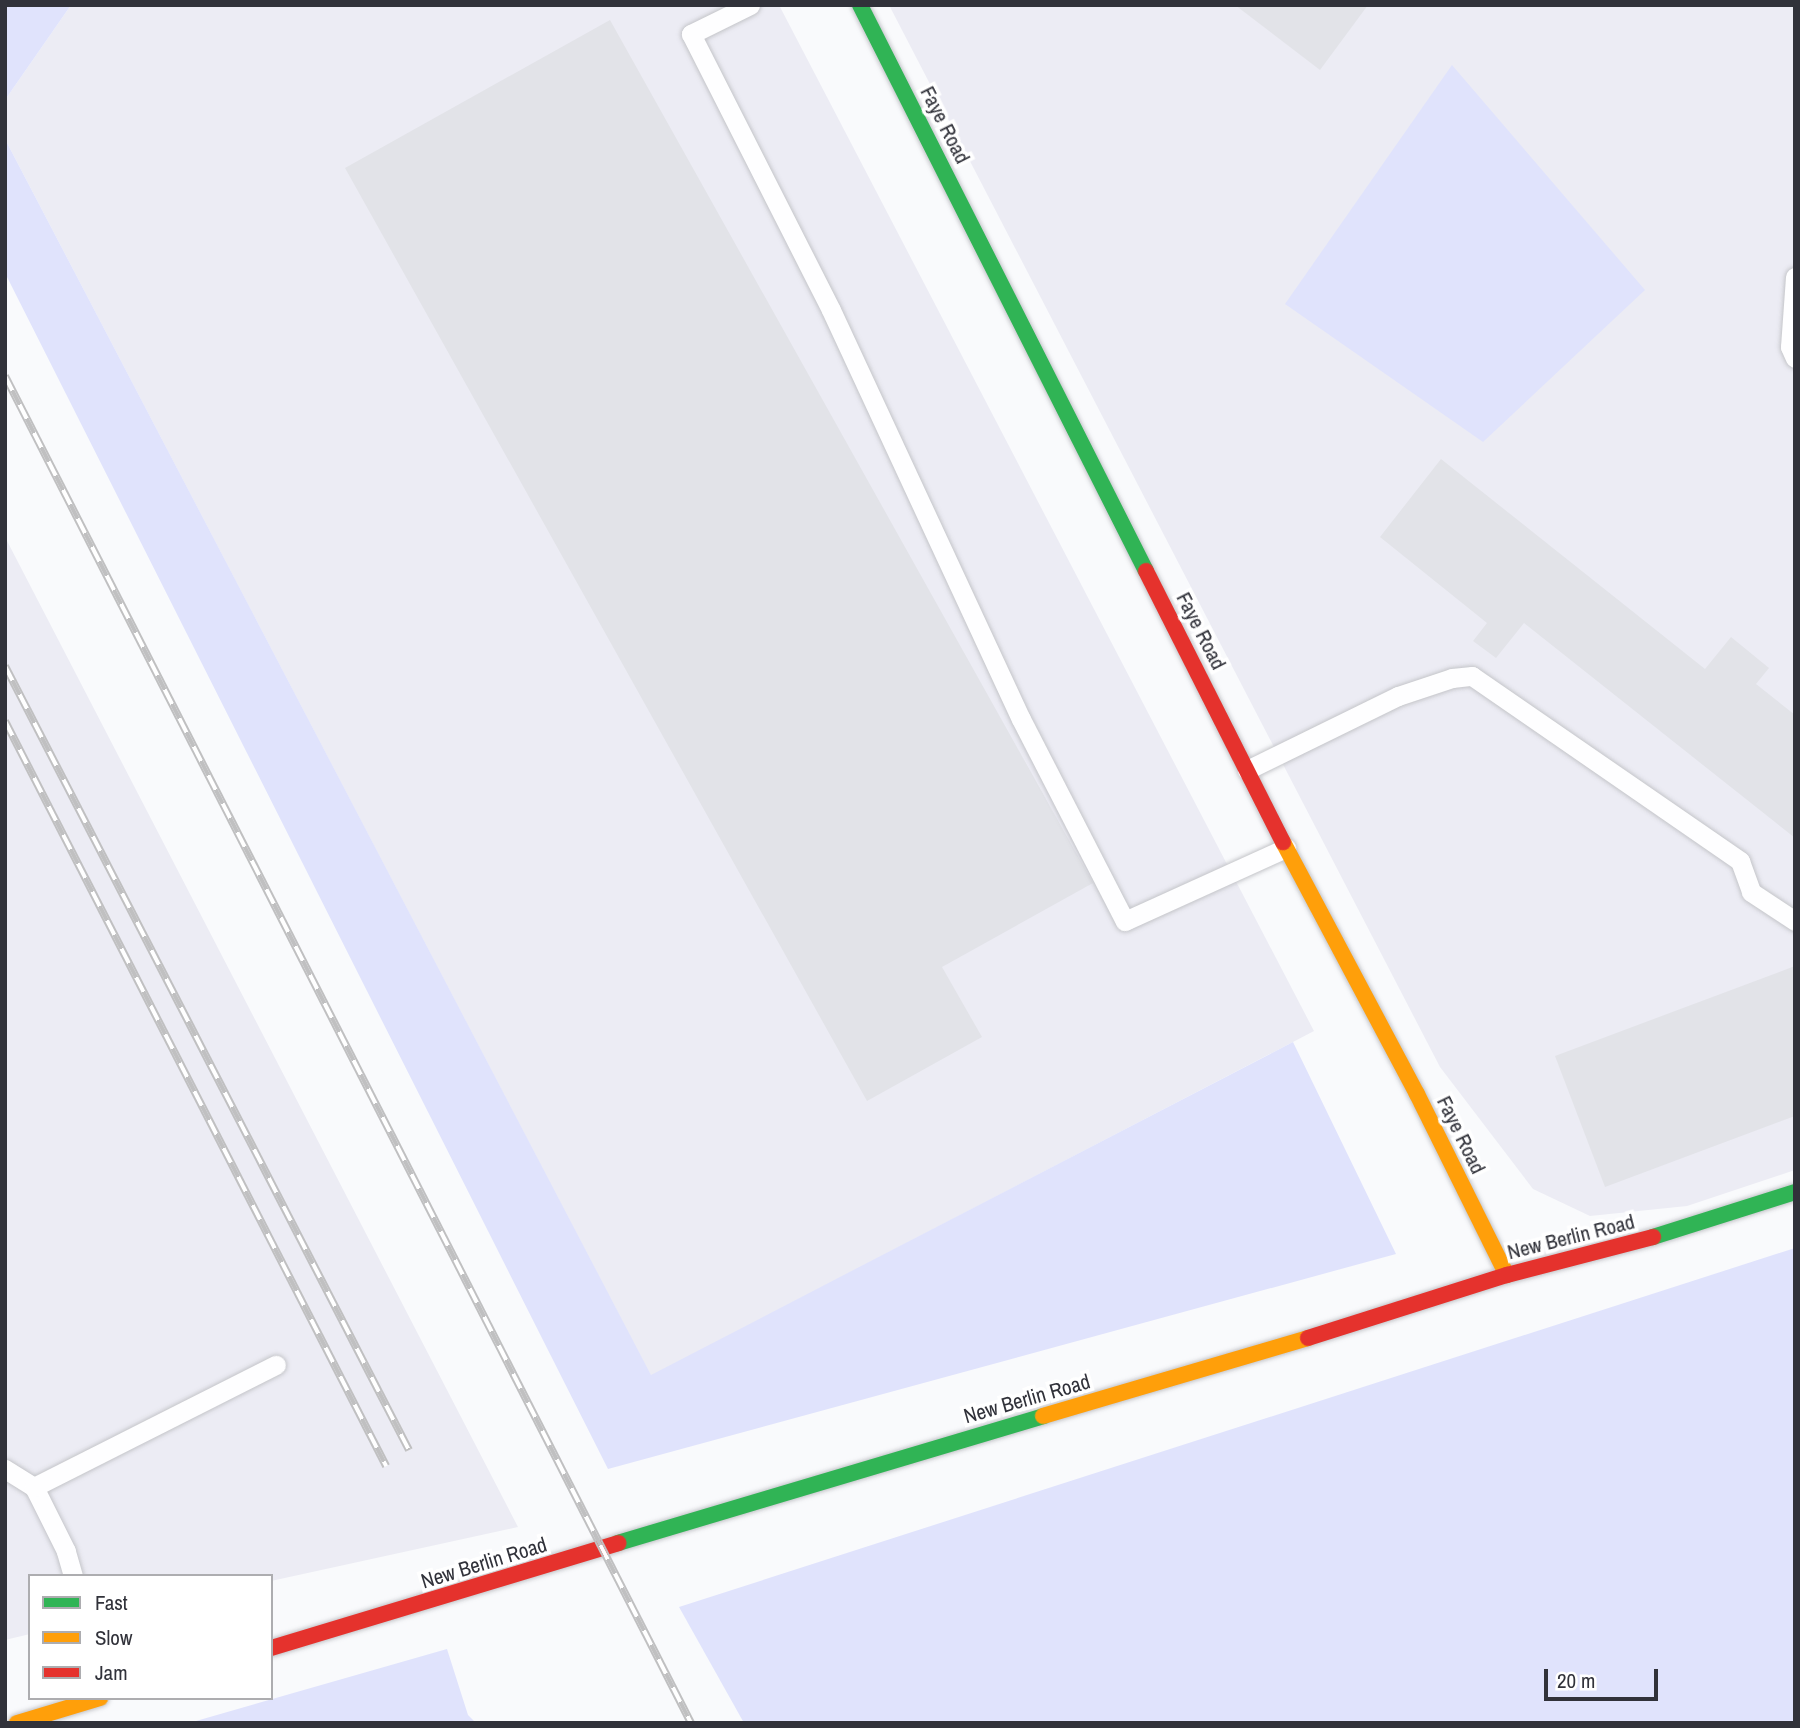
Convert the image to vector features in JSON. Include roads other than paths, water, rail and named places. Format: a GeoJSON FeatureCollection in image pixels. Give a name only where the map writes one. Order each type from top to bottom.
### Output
{"type":"FeatureCollection","features":[{"type":"Feature","properties":{"kind":"street","name":"Faye Road"},"geometry":{"type":"LineString","coordinates":[[860,5],[1286,848],[1417,1094],[1507,1275]]}},
{"type":"Feature","properties":{"kind":"street","name":"New Berlin Road"},"geometry":{"type":"LineString","coordinates":[[273,1647],[901,1457],[1361,1323],[1507,1275],[1644,1240],[1795,1192]]}},
{"type":"Feature","properties":{"kind":"street"},"geometry":{"type":"LineString","coordinates":[[17,1723],[93,1700]]}},
{"type":"Feature","properties":{"kind":"lane"},"geometry":{"type":"LineString","coordinates":[[750,5],[691,34],[831,310],[1021,719],[1125,921],[1286,848]]}},
{"type":"Feature","properties":{"kind":"lane"},"geometry":{"type":"LineString","coordinates":[[1795,277],[1790,347],[1795,358]]}},
{"type":"Feature","properties":{"kind":"lane"},"geometry":{"type":"LineString","coordinates":[[1247,770],[1398,695],[1451,678],[1472,676],[1740,861],[1751,892],[1795,921]]}},
{"type":"Feature","properties":{"kind":"lane"},"geometry":{"type":"LineString","coordinates":[[34,1487],[276,1365]]}},
{"type":"Feature","properties":{"kind":"lane"},"geometry":{"type":"LineString","coordinates":[[5,1469],[34,1487],[66,1551],[73,1574]]}},
{"type":"Feature","properties":{"kind":"railway"},"geometry":{"type":"LineString","coordinates":[[5,376],[691,1723]]}},
{"type":"Feature","properties":{"kind":"railway"},"geometry":{"type":"LineString","coordinates":[[5,666],[409,1450]]}},
{"type":"Feature","properties":{"kind":"railway"},"geometry":{"type":"LineString","coordinates":[[5,721],[386,1466]]}}]}
